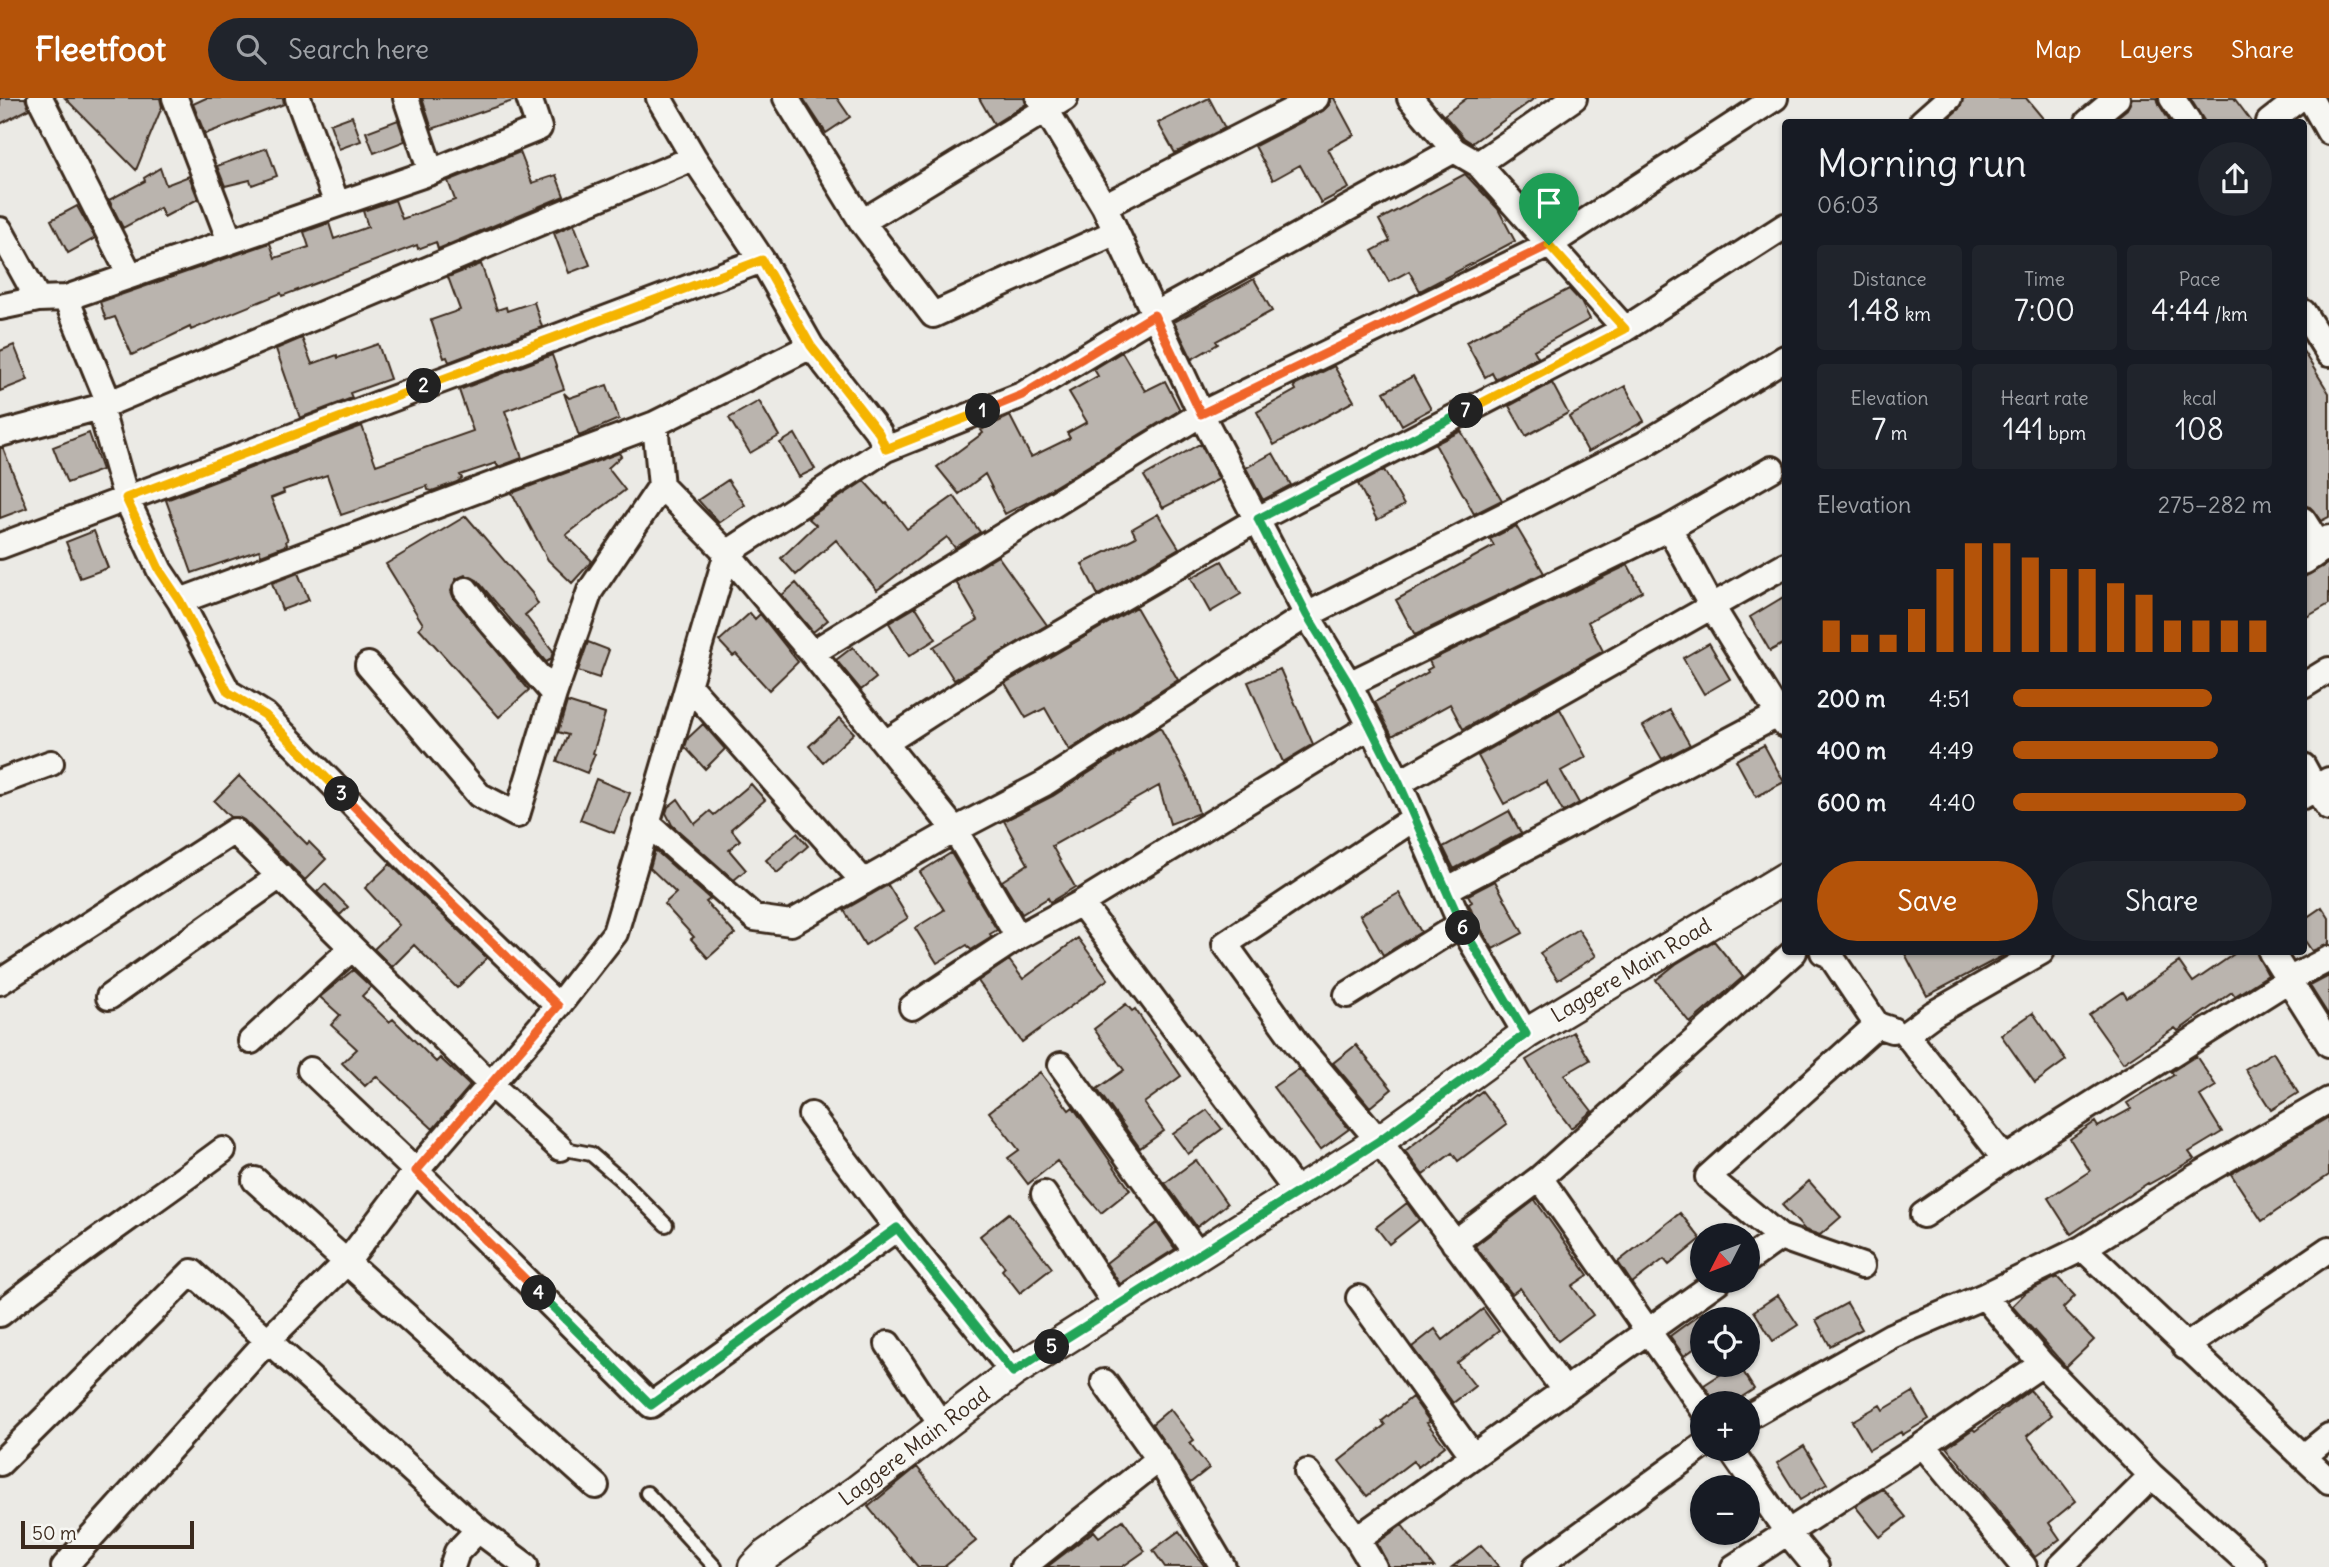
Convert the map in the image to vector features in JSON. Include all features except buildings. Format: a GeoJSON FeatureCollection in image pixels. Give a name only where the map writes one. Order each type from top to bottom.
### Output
{"type":"FeatureCollection","features":[{"type":"Feature","properties":{"kind":"street"},"geometry":{"type":"LineString","coordinates":[[40,98],[130,275]]}},
{"type":"Feature","properties":{"kind":"street"},"geometry":{"type":"LineString","coordinates":[[175,98],[230,241]]}},
{"type":"Feature","properties":{"kind":"street"},"geometry":{"type":"LineString","coordinates":[[298,98],[337,204]]}},
{"type":"Feature","properties":{"kind":"street"},"geometry":{"type":"LineString","coordinates":[[406,98],[430,172]]}},
{"type":"Feature","properties":{"kind":"street"},"geometry":{"type":"LineString","coordinates":[[0,307],[38,299],[66,298],[430,172],[539,128],[529,98]]}},
{"type":"Feature","properties":{"kind":"street"},"geometry":{"type":"LineString","coordinates":[[659,98],[694,158],[762,260],[811,346],[879,433],[886,449]]}},
{"type":"Feature","properties":{"kind":"street"},"geometry":{"type":"LineString","coordinates":[[786,98],[862,222],[933,315],[1116,232]]}},
{"type":"Feature","properties":{"kind":"street"},"geometry":{"type":"LineString","coordinates":[[1104,206],[1317,98]]}},
{"type":"Feature","properties":{"kind":"street"},"geometry":{"type":"LineString","coordinates":[[1410,98],[1454,150],[1478,164],[1625,329]]}},
{"type":"Feature","properties":{"kind":"street"},"geometry":{"type":"LineString","coordinates":[[1478,164],[1574,98]]}},
{"type":"Feature","properties":{"kind":"street"},"geometry":{"type":"LineString","coordinates":[[812,653],[1201,414],[1549,245],[1775,98]]}},
{"type":"Feature","properties":{"kind":"street"},"geometry":{"type":"LineString","coordinates":[[1925,119],[1949,98]]}},
{"type":"Feature","properties":{"kind":"street"},"geometry":{"type":"LineString","coordinates":[[2092,119],[2118,98]]}},
{"type":"Feature","properties":{"kind":"street"},"geometry":{"type":"LineString","coordinates":[[2172,98],[2186,119]]}},
{"type":"Feature","properties":{"kind":"street"},"geometry":{"type":"LineString","coordinates":[[2273,119],[2300,98]]}},
{"type":"Feature","properties":{"kind":"street"},"geometry":{"type":"LineString","coordinates":[[2310,98],[2329,132]]}},
{"type":"Feature","properties":{"kind":"street"},"geometry":{"type":"LineString","coordinates":[[862,222],[1049,102],[1104,206],[1201,414],[1307,615],[1349,684],[1399,783],[1461,925],[1526,1034]]}},
{"type":"Feature","properties":{"kind":"street"},"geometry":{"type":"LineString","coordinates":[[64,1567],[267,1341],[346,1262],[416,1171],[558,1006],[615,933],[727,553],[886,449],[1022,395],[1154,315],[1454,150]]}},
{"type":"Feature","properties":{"kind":"street"},"geometry":{"type":"LineString","coordinates":[[0,434],[104,405],[694,158]]}},
{"type":"Feature","properties":{"kind":"street"},"geometry":{"type":"LineString","coordinates":[[885,743],[995,673],[1258,519],[1625,329],[1782,228]]}},
{"type":"Feature","properties":{"kind":"street"},"geometry":{"type":"LineString","coordinates":[[0,230],[38,299]]}},
{"type":"Feature","properties":{"kind":"street"},"geometry":{"type":"LineString","coordinates":[[0,546],[762,260]]}},
{"type":"Feature","properties":{"kind":"street"},"geometry":{"type":"LineString","coordinates":[[66,298],[104,405],[126,498],[160,571],[180,601],[228,692],[265,715],[410,863],[558,1006]]}},
{"type":"Feature","properties":{"kind":"street"},"geometry":{"type":"LineString","coordinates":[[2307,318],[2329,354]]}},
{"type":"Feature","properties":{"kind":"street"},"geometry":{"type":"LineString","coordinates":[[180,601],[655,424],[811,346]]}},
{"type":"Feature","properties":{"kind":"street"},"geometry":{"type":"LineString","coordinates":[[648,823],[755,918],[791,923],[955,830],[1045,783],[1307,615],[1643,445],[1782,360]]}},
{"type":"Feature","properties":{"kind":"street"},"geometry":{"type":"LineString","coordinates":[[655,424],[661,486],[727,553],[955,830],[1018,937]]}},
{"type":"Feature","properties":{"kind":"street"},"geometry":{"type":"LineString","coordinates":[[1349,684],[1669,527],[1772,469]]}},
{"type":"Feature","properties":{"kind":"street"},"geometry":{"type":"LineString","coordinates":[[368,665],[479,795],[517,815],[554,694],[590,591],[661,486]]}},
{"type":"Feature","properties":{"kind":"street"},"geometry":{"type":"LineString","coordinates":[[1669,527],[1711,605],[1782,715]]}},
{"type":"Feature","properties":{"kind":"street"},"geometry":{"type":"LineString","coordinates":[[2307,528],[2317,549]]}},
{"type":"Feature","properties":{"kind":"street"},"geometry":{"type":"LineString","coordinates":[[1399,783],[1782,567]]}},
{"type":"Feature","properties":{"kind":"street"},"geometry":{"type":"LineString","coordinates":[[466,590],[554,694]]}},
{"type":"Feature","properties":{"kind":"street"},"geometry":{"type":"LineString","coordinates":[[2307,683],[2329,670]]}},
{"type":"Feature","properties":{"kind":"street"},"geometry":{"type":"LineString","coordinates":[[688,685],[864,882]]}},
{"type":"Feature","properties":{"kind":"street"},"geometry":{"type":"LineString","coordinates":[[1446,890],[1782,718]]}},
{"type":"Feature","properties":{"kind":"street"},"geometry":{"type":"LineString","coordinates":[[912,1007],[1018,937],[1081,903],[1369,727]]}},
{"type":"Feature","properties":{"kind":"street"},"geometry":{"type":"LineString","coordinates":[[0,782],[51,763]]}},
{"type":"Feature","properties":{"kind":"street"},"geometry":{"type":"LineString","coordinates":[[2307,773],[2319,793]]}},
{"type":"Feature","properties":{"kind":"street"},"geometry":{"type":"LineString","coordinates":[[1413,819],[1225,944],[1297,1044],[1379,1141],[1565,1391]]}},
{"type":"Feature","properties":{"kind":"street"},"geometry":{"type":"LineString","coordinates":[[0,982],[234,831],[491,1085],[560,1148]]}},
{"type":"Feature","properties":{"kind":"street"},"geometry":{"type":"LineString","coordinates":[[109,997],[279,876]]}},
{"type":"Feature","properties":{"kind":"street","name":"Laggere Main Road"},"geometry":{"type":"LineString","coordinates":[[754,1567],[766,1555],[859,1490],[1013,1372],[1379,1141],[1526,1034],[1782,880]]}},
{"type":"Feature","properties":{"kind":"street"},"geometry":{"type":"LineString","coordinates":[[1081,903],[1297,1192]]}},
{"type":"Feature","properties":{"kind":"street"},"geometry":{"type":"LineString","coordinates":[[1347,995],[1461,925]]}},
{"type":"Feature","properties":{"kind":"street"},"geometry":{"type":"LineString","coordinates":[[251,1041],[352,948]]}},
{"type":"Feature","properties":{"kind":"street"},"geometry":{"type":"LineString","coordinates":[[1454,1243],[1540,1178],[1791,955]]}},
{"type":"Feature","properties":{"kind":"street"},"geometry":{"type":"LineString","coordinates":[[1830,955],[1877,1025],[1906,1034],[2005,1159]]}},
{"type":"Feature","properties":{"kind":"street"},"geometry":{"type":"LineString","coordinates":[[1906,1034],[1933,1014],[2036,955]]}},
{"type":"Feature","properties":{"kind":"street"},"geometry":{"type":"LineString","coordinates":[[2274,955],[2329,1044]]}},
{"type":"Feature","properties":{"kind":"street"},"geometry":{"type":"LineString","coordinates":[[1923,1216],[2005,1159],[2290,979],[2329,959]]}},
{"type":"Feature","properties":{"kind":"street"},"geometry":{"type":"LineString","coordinates":[[1862,1266],[1780,1237],[1708,1177],[1877,1025]]}},
{"type":"Feature","properties":{"kind":"street"},"geometry":{"type":"LineString","coordinates":[[1061,1065],[1199,1256]]}},
{"type":"Feature","properties":{"kind":"street"},"geometry":{"type":"LineString","coordinates":[[310,1070],[416,1171],[651,1405],[897,1228]]}},
{"type":"Feature","properties":{"kind":"street"},"geometry":{"type":"LineString","coordinates":[[1760,1411],[1891,1336],[1984,1297],[2082,1248],[2194,1178],[2329,1100]]}},
{"type":"Feature","properties":{"kind":"street"},"geometry":{"type":"LineString","coordinates":[[811,1115],[897,1228],[1013,1372]]}},
{"type":"Feature","properties":{"kind":"street"},"geometry":{"type":"LineString","coordinates":[[0,1314],[49,1275],[223,1150]]}},
{"type":"Feature","properties":{"kind":"street"},"geometry":{"type":"LineString","coordinates":[[1540,1178],[1690,1391]]}},
{"type":"Feature","properties":{"kind":"street"},"geometry":{"type":"LineString","coordinates":[[255,1180],[596,1486]]}},
{"type":"Feature","properties":{"kind":"street"},"geometry":{"type":"LineString","coordinates":[[1044,1194],[1117,1307]]}},
{"type":"Feature","properties":{"kind":"street"},"geometry":{"type":"LineString","coordinates":[[1760,1251],[1780,1237]]}},
{"type":"Feature","properties":{"kind":"street"},"geometry":{"type":"LineString","coordinates":[[2082,1248],[2329,1481]]}},
{"type":"Feature","properties":{"kind":"street"},"geometry":{"type":"LineString","coordinates":[[2185,1347],[2329,1249]]}},
{"type":"Feature","properties":{"kind":"street"},"geometry":{"type":"LineString","coordinates":[[0,1463],[192,1272],[478,1530],[525,1565]]}},
{"type":"Feature","properties":{"kind":"street"},"geometry":{"type":"LineString","coordinates":[[1357,1539],[1702,1293]]}},
{"type":"Feature","properties":{"kind":"street"},"geometry":{"type":"LineString","coordinates":[[1984,1297],[2042,1364],[2152,1476],[2253,1567]]}},
{"type":"Feature","properties":{"kind":"street"},"geometry":{"type":"LineString","coordinates":[[1359,1298],[1473,1456]]}},
{"type":"Feature","properties":{"kind":"street"},"geometry":{"type":"LineString","coordinates":[[888,1344],[942,1426]]}},
{"type":"Feature","properties":{"kind":"street"},"geometry":{"type":"LineString","coordinates":[[1734,1567],[1923,1445],[2042,1364]]}},
{"type":"Feature","properties":{"kind":"street"},"geometry":{"type":"LineString","coordinates":[[1104,1382],[1159,1459],[1223,1567]]}},
{"type":"Feature","properties":{"kind":"street"},"geometry":{"type":"LineString","coordinates":[[2303,1457],[2329,1436]]}},
{"type":"Feature","properties":{"kind":"street"},"geometry":{"type":"LineString","coordinates":[[1923,1445],[2024,1567]]}},
{"type":"Feature","properties":{"kind":"street"},"geometry":{"type":"LineString","coordinates":[[1536,1567],[1690,1455]]}},
{"type":"Feature","properties":{"kind":"street"},"geometry":{"type":"LineString","coordinates":[[1023,1567],[1159,1459]]}},
{"type":"Feature","properties":{"kind":"street"},"geometry":{"type":"LineString","coordinates":[[1738,1461],[1815,1567]]}},
{"type":"Feature","properties":{"kind":"street"},"geometry":{"type":"LineString","coordinates":[[1307,1472],[1357,1539],[1374,1567]]}},
{"type":"Feature","properties":{"kind":"street"},"geometry":{"type":"LineString","coordinates":[[2074,1563],[2152,1476]]}},
{"type":"Feature","properties":{"kind":"street"},"geometry":{"type":"LineString","coordinates":[[452,1567],[457,1552],[478,1530]]}},
{"type":"Feature","properties":{"kind":"lane"},"geometry":{"type":"LineString","coordinates":[[560,1148],[591,1154],[666,1225]]}},
{"type":"Feature","properties":{"kind":"lane"},"geometry":{"type":"LineString","coordinates":[[647,1493],[715,1567]]}},
{"type":"Feature","properties":{"kind":"route"},"geometry":{"type":"LineString","coordinates":[[1549,245],[1625,329],[1258,519],[1307,615],[1349,684],[1399,783],[1461,925],[1526,1034],[1379,1141],[1013,1372],[897,1228],[651,1405],[416,1171],[558,1006],[410,863],[265,715],[228,692],[180,601],[160,571],[126,498],[762,260],[811,346],[879,433],[886,449],[1022,395],[1154,315],[1201,414],[1549,245]]}}]}
